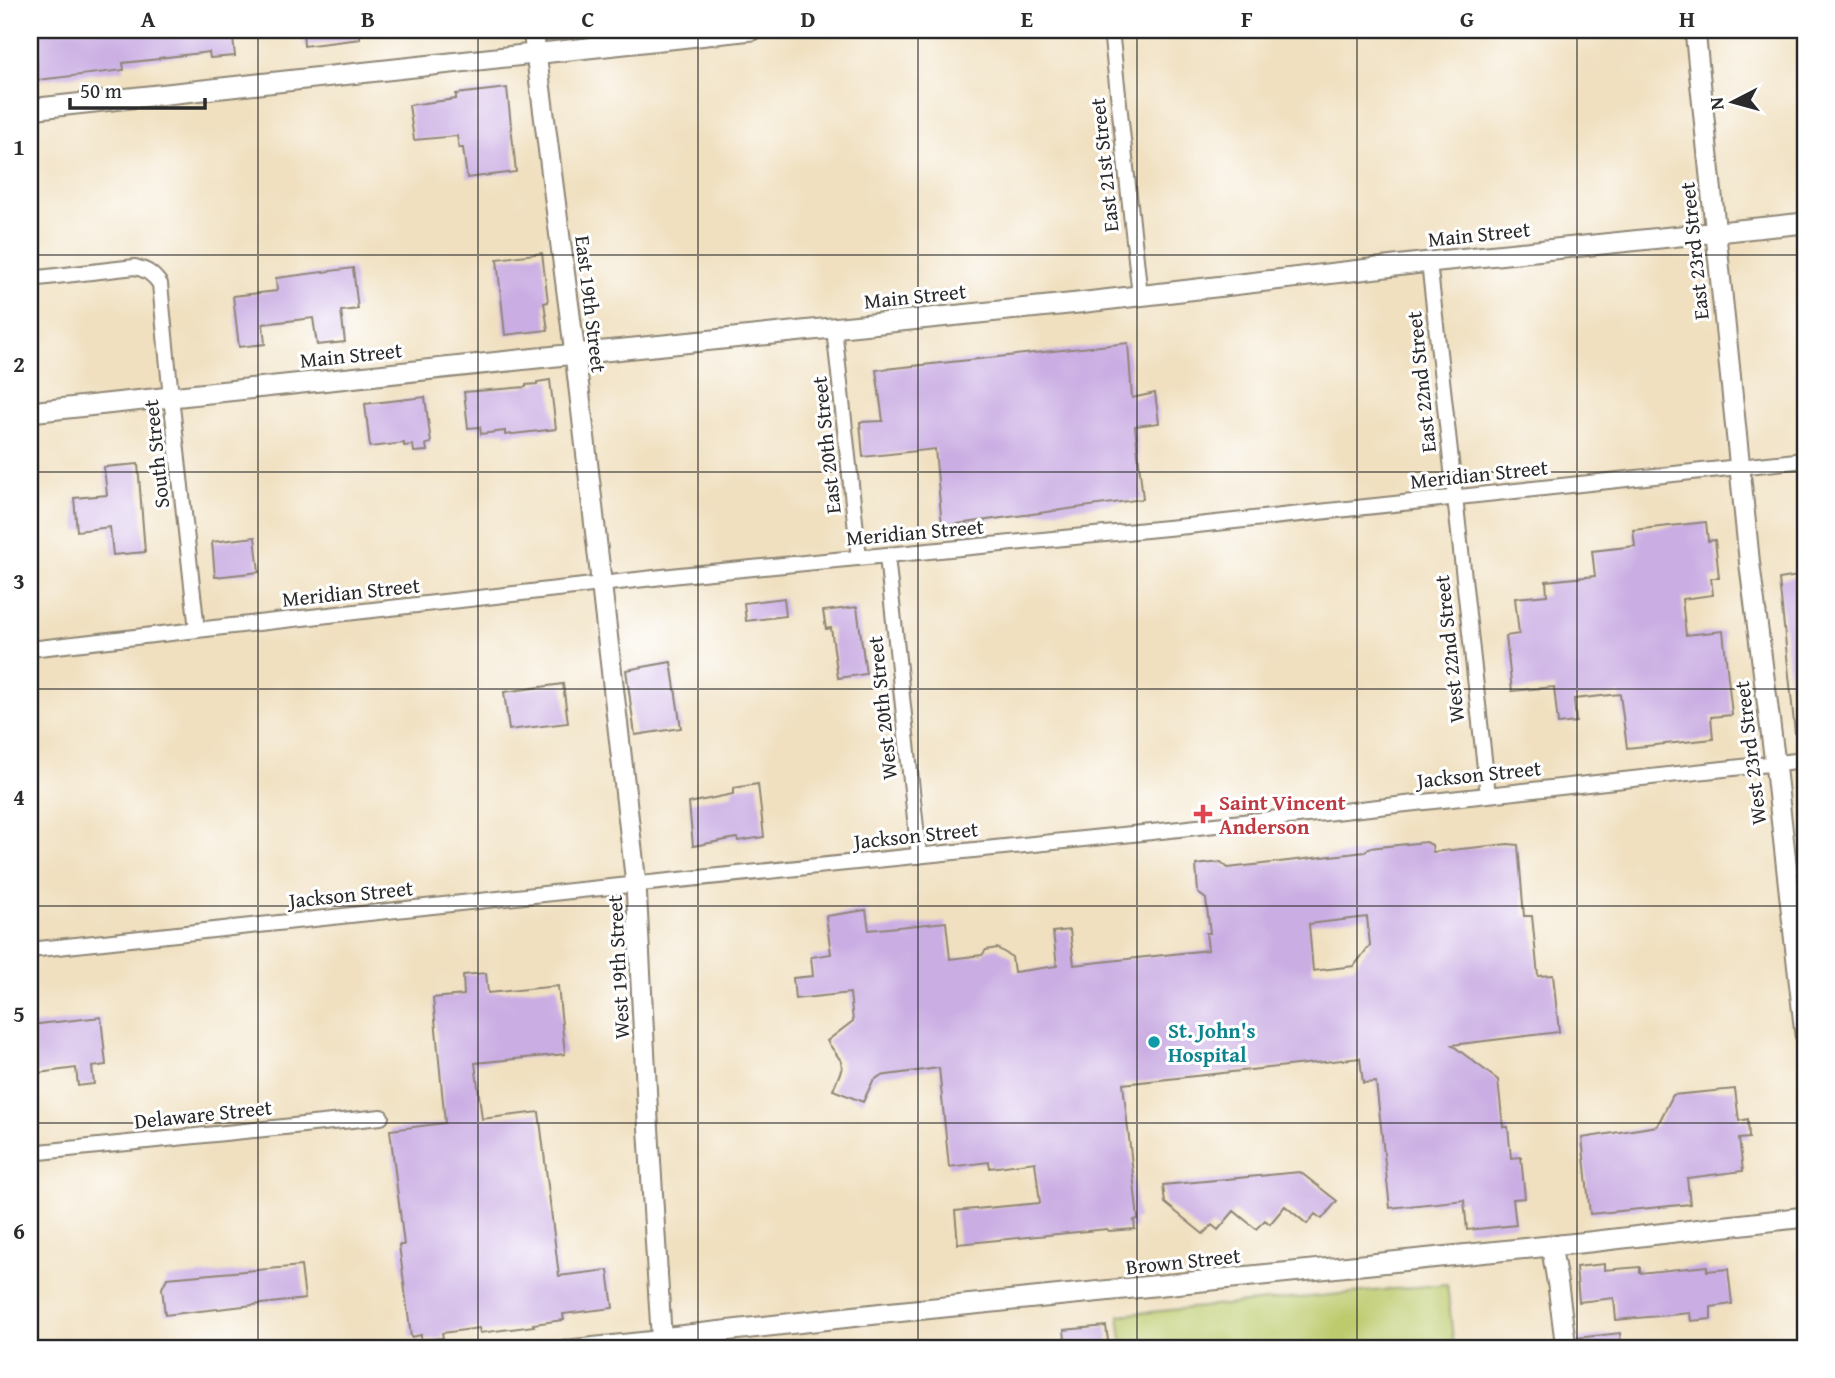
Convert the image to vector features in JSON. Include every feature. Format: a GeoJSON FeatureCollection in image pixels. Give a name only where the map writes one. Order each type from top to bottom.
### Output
{"type":"FeatureCollection","features":[{"type":"Feature","properties":{"kind":"street","name":"East 19th Street"},"geometry":{"type":"LineString","coordinates":[[533,30],[602,584]]}},
{"type":"Feature","properties":{"kind":"street"},"geometry":{"type":"LineString","coordinates":[[30,109],[752,30]]}},
{"type":"Feature","properties":{"kind":"street","name":"East 21st Street"},"geometry":{"type":"LineString","coordinates":[[1111,30],[1140,296]]}},
{"type":"Feature","properties":{"kind":"street","name":"East 23rd Street"},"geometry":{"type":"LineString","coordinates":[[1695,30],[1740,467]]}},
{"type":"Feature","properties":{"kind":"street","name":"Main Street"},"geometry":{"type":"LineString","coordinates":[[30,412],[1140,296],[1429,262],[1805,223]]}},
{"type":"Feature","properties":{"kind":"street","name":"East 22nd Street"},"geometry":{"type":"LineString","coordinates":[[1429,262],[1454,498]]}},
{"type":"Feature","properties":{"kind":"street","name":"South Street"},"geometry":{"type":"LineString","coordinates":[[30,279],[135,267],[154,275],[160,284],[197,630]]}},
{"type":"Feature","properties":{"kind":"street","name":"East 20th Street"},"geometry":{"type":"LineString","coordinates":[[834,328],[859,558]]}},
{"type":"Feature","properties":{"kind":"street","name":"Meridian Street"},"geometry":{"type":"LineString","coordinates":[[30,649],[602,584],[1805,460]]}},
{"type":"Feature","properties":{"kind":"street","name":"West 23rd Street"},"geometry":{"type":"LineString","coordinates":[[1740,467],[1802,989],[1805,1034]]}},
{"type":"Feature","properties":{"kind":"street","name":"West 22nd Street"},"geometry":{"type":"LineString","coordinates":[[1454,498],[1488,795]]}},
{"type":"Feature","properties":{"kind":"street","name":"West 20th Street"},"geometry":{"type":"LineString","coordinates":[[887,556],[919,856]]}},
{"type":"Feature","properties":{"kind":"street","name":"West 19th Street"},"geometry":{"type":"LineString","coordinates":[[602,584],[636,884],[662,1343]]}},
{"type":"Feature","properties":{"kind":"street","name":"Jackson Street"},"geometry":{"type":"LineString","coordinates":[[30,950],[1805,760]]}},
{"type":"Feature","properties":{"kind":"street","name":"Delaware Street"},"geometry":{"type":"LineString","coordinates":[[30,1153],[381,1117]]}},
{"type":"Feature","properties":{"kind":"street","name":"Brown Street"},"geometry":{"type":"LineString","coordinates":[[564,1348],[662,1343],[885,1313],[1262,1276],[1805,1217]]}},
{"type":"Feature","properties":{"kind":"street"},"geometry":{"type":"LineString","coordinates":[[1551,1245],[1566,1348]]}},
{"type":"Feature","properties":{"kind":"green space"},"geometry":{"type":"Polygon","coordinates":[[[1447,1284],[1454,1348],[1123,1348],[1119,1315],[1447,1284]]]}},
{"type":"Feature","properties":{"kind":"building"},"geometry":{"type":"Polygon","coordinates":[[[34,30],[232,30],[235,56],[210,58],[209,52],[159,58],[123,63],[124,70],[38,80],[34,30]]]}},
{"type":"Feature","properties":{"kind":"building"},"geometry":{"type":"Polygon","coordinates":[[[303,30],[360,30],[360,39],[304,46],[303,30]]]}},
{"type":"Feature","properties":{"kind":"building"},"geometry":{"type":"Polygon","coordinates":[[[507,88],[516,172],[467,178],[463,148],[459,148],[457,136],[414,140],[409,105],[456,99],[456,94],[507,88]]]}},
{"type":"Feature","properties":{"kind":"building"},"geometry":{"type":"Polygon","coordinates":[[[542,253],[548,302],[544,303],[548,330],[505,335],[497,259],[542,253]]]}},
{"type":"Feature","properties":{"kind":"building"},"geometry":{"type":"Polygon","coordinates":[[[353,268],[358,309],[341,311],[345,342],[317,345],[313,318],[263,324],[265,344],[239,347],[233,296],[277,291],[276,278],[353,268]]]}},
{"type":"Feature","properties":{"kind":"building"},"geometry":{"type":"Polygon","coordinates":[[[1128,343],[1132,398],[1155,393],[1159,423],[1135,426],[1143,499],[942,526],[935,449],[863,457],[860,422],[883,421],[876,370],[1128,343]]]}},
{"type":"Feature","properties":{"kind":"building"},"geometry":{"type":"Polygon","coordinates":[[[550,380],[556,429],[505,435],[505,431],[481,434],[480,427],[468,428],[464,392],[526,387],[550,380]]]}},
{"type":"Feature","properties":{"kind":"building"},"geometry":{"type":"Polygon","coordinates":[[[425,397],[431,443],[426,444],[427,451],[414,452],[413,445],[404,446],[404,443],[370,447],[365,404],[425,397]]]}},
{"type":"Feature","properties":{"kind":"building"},"geometry":{"type":"Polygon","coordinates":[[[138,464],[145,552],[113,555],[110,527],[77,531],[74,498],[107,495],[104,467],[138,464]]]}},
{"type":"Feature","properties":{"kind":"building"},"geometry":{"type":"Polygon","coordinates":[[[1706,522],[1708,541],[1715,540],[1719,578],[1711,578],[1713,595],[1682,599],[1686,635],[1723,631],[1732,715],[1711,717],[1713,739],[1627,748],[1620,694],[1574,699],[1576,722],[1558,724],[1554,687],[1512,691],[1506,636],[1519,634],[1515,598],[1547,595],[1546,581],[1595,576],[1592,551],[1635,546],[1633,530],[1706,522]]]}},
{"type":"Feature","properties":{"kind":"building"},"geometry":{"type":"Polygon","coordinates":[[[255,537],[259,572],[215,577],[212,542],[255,537]]]}},
{"type":"Feature","properties":{"kind":"building"},"geometry":{"type":"Polygon","coordinates":[[[1805,575],[1805,733],[1795,733],[1779,579],[1805,575]]]}},
{"type":"Feature","properties":{"kind":"building"},"geometry":{"type":"Polygon","coordinates":[[[784,598],[786,616],[746,621],[744,603],[784,598]]]}},
{"type":"Feature","properties":{"kind":"building"},"geometry":{"type":"Polygon","coordinates":[[[857,607],[866,674],[838,678],[831,628],[826,629],[823,611],[857,607]]]}},
{"type":"Feature","properties":{"kind":"building"},"geometry":{"type":"Polygon","coordinates":[[[671,662],[681,728],[635,735],[626,670],[671,662]]]}},
{"type":"Feature","properties":{"kind":"building"},"geometry":{"type":"Polygon","coordinates":[[[563,684],[568,723],[509,730],[504,692],[563,684]]]}},
{"type":"Feature","properties":{"kind":"building"},"geometry":{"type":"Polygon","coordinates":[[[758,784],[764,837],[738,841],[737,838],[693,846],[689,803],[733,794],[733,788],[758,784]]]}},
{"type":"Feature","properties":{"kind":"building","name":"St. John's Hospital"},"geometry":{"type":"Polygon","coordinates":[[[1426,842],[1432,845],[1433,852],[1518,845],[1524,916],[1532,916],[1538,976],[1553,975],[1559,1032],[1452,1045],[1498,1080],[1503,1127],[1508,1127],[1511,1158],[1521,1157],[1525,1198],[1513,1199],[1516,1225],[1467,1230],[1464,1200],[1390,1208],[1376,1082],[1363,1083],[1360,1058],[1123,1084],[1138,1219],[1134,1220],[1135,1229],[1107,1229],[958,1244],[955,1211],[1040,1203],[1035,1162],[990,1168],[989,1162],[949,1167],[939,1068],[880,1076],[873,1081],[863,1102],[833,1090],[842,1068],[841,1061],[827,1041],[853,1021],[850,993],[795,999],[793,978],[813,976],[811,957],[831,954],[826,916],[866,910],[869,930],[946,922],[950,959],[982,955],[986,950],[997,948],[1012,957],[1014,972],[1057,966],[1053,932],[1070,930],[1074,965],[1208,950],[1206,933],[1210,933],[1206,899],[1198,893],[1196,865],[1221,862],[1228,868],[1365,852],[1369,848],[1426,842]],[[1367,917],[1309,924],[1313,971],[1354,966],[1370,945],[1367,917]]]}},
{"type":"Feature","properties":{"kind":"building"},"geometry":{"type":"Polygon","coordinates":[[[486,973],[488,993],[558,986],[565,1054],[475,1063],[482,1119],[539,1112],[559,1276],[608,1270],[613,1308],[563,1314],[564,1320],[533,1324],[534,1326],[480,1333],[479,1328],[442,1333],[443,1338],[421,1340],[421,1335],[411,1337],[399,1245],[404,1245],[390,1130],[445,1123],[433,998],[464,995],[463,975],[486,973]]]}},
{"type":"Feature","properties":{"kind":"building"},"geometry":{"type":"Polygon","coordinates":[[[101,1017],[106,1065],[92,1067],[94,1084],[78,1086],[76,1068],[30,1074],[30,1025],[101,1017]]]}},
{"type":"Feature","properties":{"kind":"building"},"geometry":{"type":"Polygon","coordinates":[[[1735,1089],[1739,1121],[1748,1119],[1749,1138],[1739,1139],[1743,1171],[1687,1178],[1690,1204],[1590,1214],[1582,1138],[1657,1126],[1673,1095],[1735,1089]]]}},
{"type":"Feature","properties":{"kind":"building"},"geometry":{"type":"Polygon","coordinates":[[[1300,1172],[1337,1201],[1322,1219],[1315,1214],[1307,1224],[1285,1206],[1270,1224],[1265,1220],[1256,1229],[1234,1211],[1218,1230],[1212,1225],[1203,1234],[1165,1203],[1163,1185],[1300,1172]]]}},
{"type":"Feature","properties":{"kind":"building"},"geometry":{"type":"Polygon","coordinates":[[[1604,1264],[1604,1270],[1640,1267],[1640,1273],[1707,1266],[1707,1271],[1728,1269],[1732,1304],[1711,1307],[1711,1319],[1691,1321],[1690,1313],[1616,1320],[1614,1298],[1579,1302],[1576,1267],[1604,1264]]]}},
{"type":"Feature","properties":{"kind":"building"},"geometry":{"type":"Polygon","coordinates":[[[301,1266],[305,1299],[165,1315],[162,1288],[167,1278],[301,1266]]]}},
{"type":"Feature","properties":{"kind":"building"},"geometry":{"type":"Polygon","coordinates":[[[1106,1326],[1109,1348],[1066,1348],[1064,1330],[1106,1326]]]}},
{"type":"Feature","properties":{"kind":"building"},"geometry":{"type":"Polygon","coordinates":[[[1620,1333],[1621,1348],[1578,1348],[1577,1338],[1620,1333]]]}},
{"type":"Feature","properties":{"kind":"place","name":"Saint Vincent Anderson"},"geometry":{"type":"Point","coordinates":[1203,814]}},
{"type":"Feature","properties":{"kind":"place","name":"St. John's Hospital"},"geometry":{"type":"Point","coordinates":[1154,1042]}}]}
